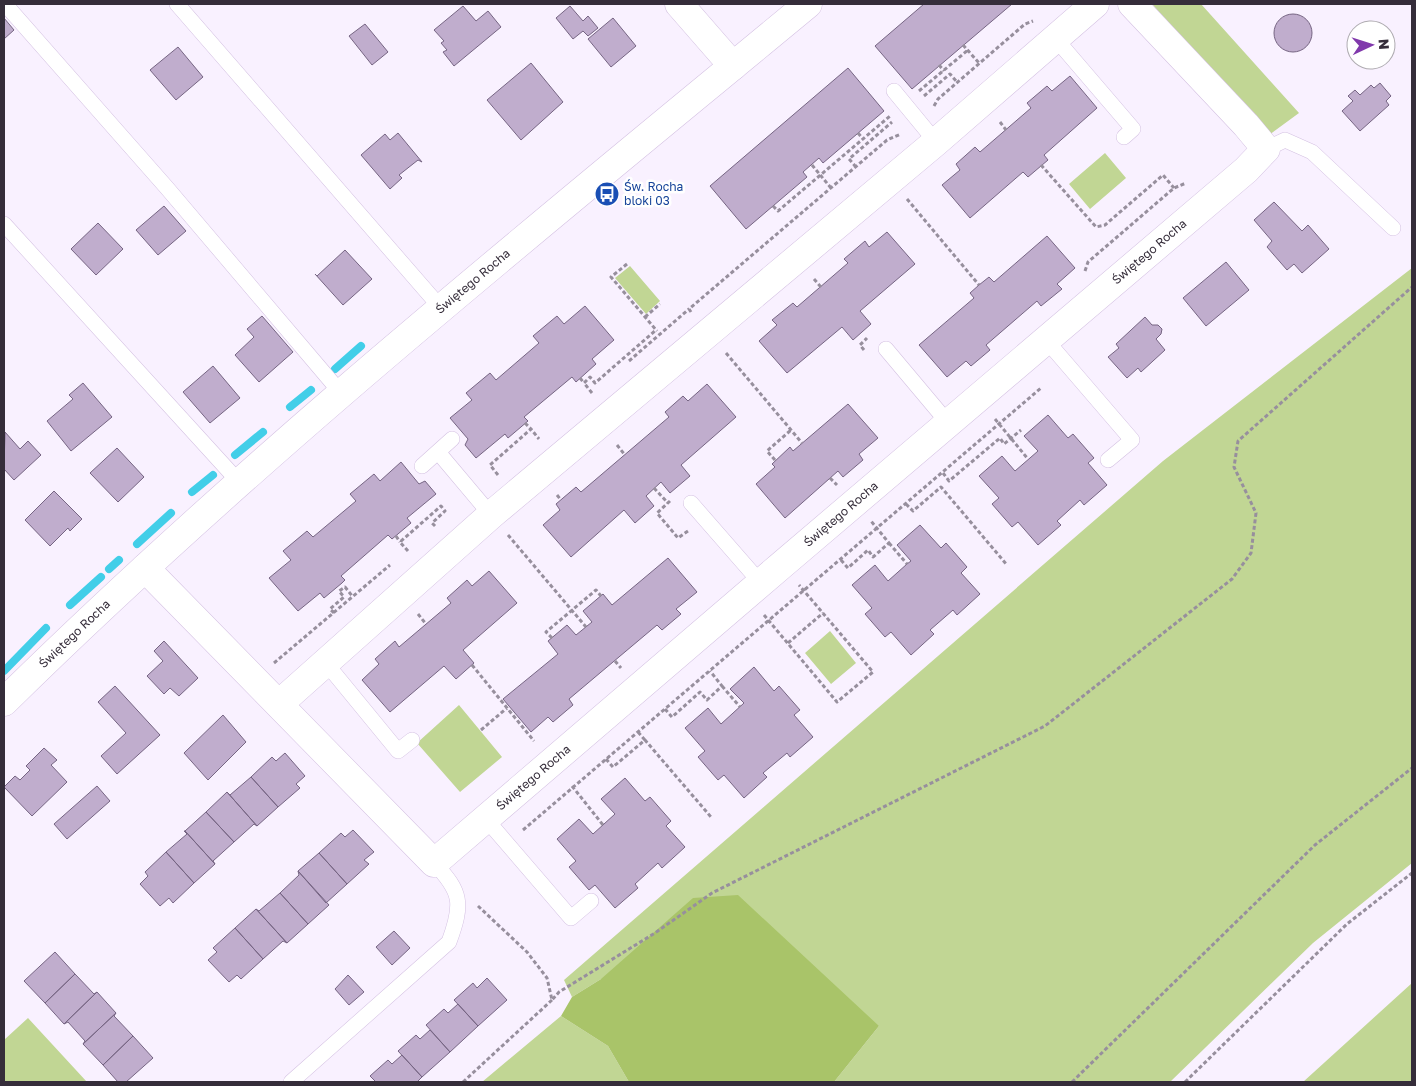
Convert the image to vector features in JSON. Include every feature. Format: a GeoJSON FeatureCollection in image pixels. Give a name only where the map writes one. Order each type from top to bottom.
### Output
{"type":"FeatureCollection","features":[{"type":"Feature","properties":{"kind":"street"},"geometry":{"type":"LineString","coordinates":[[679,4],[733,66]]}},
{"type":"Feature","properties":{"kind":"street","name":"Świętego Rocha"},"geometry":{"type":"LineString","coordinates":[[5,698],[239,482],[441,308],[808,4]]}},
{"type":"Feature","properties":{"kind":"street"},"geometry":{"type":"LineString","coordinates":[[279,704],[492,515],[936,142],[1095,4]]}},
{"type":"Feature","properties":{"kind":"street"},"geometry":{"type":"LineString","coordinates":[[1132,4],[1246,125],[1266,149]]}},
{"type":"Feature","properties":{"kind":"street","name":"Świętego Rocha"},"geometry":{"type":"LineString","coordinates":[[434,862],[781,564],[949,424],[1246,170],[1266,149]]}},
{"type":"Feature","properties":{"kind":"street"},"geometry":{"type":"LineString","coordinates":[[145,568],[434,862]]}},
{"type":"Feature","properties":{"kind":"lane"},"geometry":{"type":"LineString","coordinates":[[5,4],[167,188],[342,393]]}},
{"type":"Feature","properties":{"kind":"lane"},"geometry":{"type":"LineString","coordinates":[[177,4],[441,308]]}},
{"type":"Feature","properties":{"kind":"lane"},"geometry":{"type":"LineString","coordinates":[[1055,38],[1133,129],[1124,137]]}},
{"type":"Feature","properties":{"kind":"lane"},"geometry":{"type":"LineString","coordinates":[[894,92],[936,142]]}},
{"type":"Feature","properties":{"kind":"lane"},"geometry":{"type":"LineString","coordinates":[[1266,149],[1285,140],[1312,152],[1393,228]]}},
{"type":"Feature","properties":{"kind":"lane"},"geometry":{"type":"LineString","coordinates":[[4,224],[239,482]]}},
{"type":"Feature","properties":{"kind":"lane"},"geometry":{"type":"LineString","coordinates":[[1046,340],[1132,440],[1108,460]]}},
{"type":"Feature","properties":{"kind":"lane"},"geometry":{"type":"LineString","coordinates":[[886,349],[949,424]]}},
{"type":"Feature","properties":{"kind":"lane"},"geometry":{"type":"LineString","coordinates":[[422,466],[452,440]]}},
{"type":"Feature","properties":{"kind":"lane"},"geometry":{"type":"LineString","coordinates":[[438,452],[492,515]]}},
{"type":"Feature","properties":{"kind":"lane"},"geometry":{"type":"LineString","coordinates":[[691,503],[753,588]]}},
{"type":"Feature","properties":{"kind":"lane"},"geometry":{"type":"LineString","coordinates":[[325,662],[398,751],[412,740]]}},
{"type":"Feature","properties":{"kind":"lane"},"geometry":{"type":"LineString","coordinates":[[491,814],[571,918],[591,901]]}},
{"type":"Feature","properties":{"kind":"lane"},"geometry":{"type":"LineString","coordinates":[[291,1082],[449,942],[458,919],[458,900],[452,882],[434,862]]}},
{"type":"Feature","properties":{"kind":"path"},"geometry":{"type":"LineString","coordinates":[[964,45],[979,64]]}},
{"type":"Feature","properties":{"kind":"path"},"geometry":{"type":"LineString","coordinates":[[914,95],[968,50]]}},
{"type":"Feature","properties":{"kind":"path"},"geometry":{"type":"LineString","coordinates":[[939,66],[944,71]]}},
{"type":"Feature","properties":{"kind":"path"},"geometry":{"type":"LineString","coordinates":[[918,101],[950,74],[957,82]]}},
{"type":"Feature","properties":{"kind":"path"},"geometry":{"type":"LineString","coordinates":[[773,206],[778,211],[891,115],[895,120],[849,159],[856,167]]}},
{"type":"Feature","properties":{"kind":"path"},"geometry":{"type":"LineString","coordinates":[[998,120],[1006,130]]}},
{"type":"Feature","properties":{"kind":"path"},"geometry":{"type":"LineString","coordinates":[[858,133],[863,139]]}},
{"type":"Feature","properties":{"kind":"path"},"geometry":{"type":"LineString","coordinates":[[812,165],[831,188]]}},
{"type":"Feature","properties":{"kind":"path"},"geometry":{"type":"LineString","coordinates":[[1042,165],[1096,227],[1105,224],[1163,175],[1174,188]]}},
{"type":"Feature","properties":{"kind":"path"},"geometry":{"type":"LineString","coordinates":[[1102,292],[1087,274],[1086,265],[1174,188],[1194,183]]}},
{"type":"Feature","properties":{"kind":"path"},"geometry":{"type":"LineString","coordinates":[[906,198],[979,285]]}},
{"type":"Feature","properties":{"kind":"path"},"geometry":{"type":"LineString","coordinates":[[627,264],[611,277],[660,334]]}},
{"type":"Feature","properties":{"kind":"path"},"geometry":{"type":"LineString","coordinates":[[813,278],[820,287]]}},
{"type":"Feature","properties":{"kind":"path"},"geometry":{"type":"LineString","coordinates":[[463,1082],[559,992],[655,933],[712,893],[1045,726],[1232,579],[1251,553],[1256,513],[1234,467],[1238,441],[1412,287]]}},
{"type":"Feature","properties":{"kind":"path"},"geometry":{"type":"LineString","coordinates":[[645,317],[660,304]]}},
{"type":"Feature","properties":{"kind":"path"},"geometry":{"type":"LineString","coordinates":[[584,383],[590,377],[595,383],[656,330]]}},
{"type":"Feature","properties":{"kind":"path"},"geometry":{"type":"LineString","coordinates":[[866,352],[860,345],[874,333]]}},
{"type":"Feature","properties":{"kind":"path"},"geometry":{"type":"LineString","coordinates":[[580,378],[592,393]]}},
{"type":"Feature","properties":{"kind":"path"},"geometry":{"type":"LineString","coordinates":[[491,814],[517,834],[805,591],[1041,388]]}},
{"type":"Feature","properties":{"kind":"path"},"geometry":{"type":"LineString","coordinates":[[525,423],[539,439]]}},
{"type":"Feature","properties":{"kind":"path"},"geometry":{"type":"LineString","coordinates":[[1002,428],[1028,459]]}},
{"type":"Feature","properties":{"kind":"path"},"geometry":{"type":"LineString","coordinates":[[498,475],[490,465],[530,430]]}},
{"type":"Feature","properties":{"kind":"path"},"geometry":{"type":"LineString","coordinates":[[775,460],[767,451],[791,430]]}},
{"type":"Feature","properties":{"kind":"path"},"geometry":{"type":"LineString","coordinates":[[906,504],[913,511],[1000,438],[1004,444],[1021,430]]}},
{"type":"Feature","properties":{"kind":"path"},"geometry":{"type":"LineString","coordinates":[[943,473],[949,481]]}},
{"type":"Feature","properties":{"kind":"path"},"geometry":{"type":"LineString","coordinates":[[941,487],[1007,565]]}},
{"type":"Feature","properties":{"kind":"path"},"geometry":{"type":"LineString","coordinates":[[654,488],[668,503]]}},
{"type":"Feature","properties":{"kind":"path"},"geometry":{"type":"LineString","coordinates":[[557,495],[561,500]]}},
{"type":"Feature","properties":{"kind":"path"},"geometry":{"type":"LineString","coordinates":[[674,498],[657,513],[678,538],[687,531],[694,530]]}},
{"type":"Feature","properties":{"kind":"path"},"geometry":{"type":"LineString","coordinates":[[400,542],[441,506],[445,511],[432,523],[436,528]]}},
{"type":"Feature","properties":{"kind":"path"},"geometry":{"type":"LineString","coordinates":[[492,515],[586,627]]}},
{"type":"Feature","properties":{"kind":"path"},"geometry":{"type":"LineString","coordinates":[[880,532],[907,564]]}},
{"type":"Feature","properties":{"kind":"path"},"geometry":{"type":"LineString","coordinates":[[396,536],[408,551]]}},
{"type":"Feature","properties":{"kind":"path"},"geometry":{"type":"LineString","coordinates":[[841,560],[848,568],[868,550],[873,557],[889,543]]}},
{"type":"Feature","properties":{"kind":"path"},"geometry":{"type":"LineString","coordinates":[[753,588],[769,621],[837,702],[873,672],[781,564]]}},
{"type":"Feature","properties":{"kind":"path"},"geometry":{"type":"LineString","coordinates":[[342,583],[353,597]]}},
{"type":"Feature","properties":{"kind":"path"},"geometry":{"type":"LineString","coordinates":[[334,613],[330,608],[344,597],[339,591],[345,587]]}},
{"type":"Feature","properties":{"kind":"path"},"geometry":{"type":"LineString","coordinates":[[552,638],[546,632],[596,590],[601,596]]}},
{"type":"Feature","properties":{"kind":"path"},"geometry":{"type":"LineString","coordinates":[[418,613],[426,624]]}},
{"type":"Feature","properties":{"kind":"path"},"geometry":{"type":"LineString","coordinates":[[788,643],[823,613]]}},
{"type":"Feature","properties":{"kind":"path"},"geometry":{"type":"LineString","coordinates":[[615,661],[622,669]]}},
{"type":"Feature","properties":{"kind":"path"},"geometry":{"type":"LineString","coordinates":[[710,671],[740,707]]}},
{"type":"Feature","properties":{"kind":"path"},"geometry":{"type":"LineString","coordinates":[[665,709],[672,717],[700,692],[707,700],[722,686]]}},
{"type":"Feature","properties":{"kind":"path"},"geometry":{"type":"LineString","coordinates":[[481,730],[507,708]]}},
{"type":"Feature","properties":{"kind":"path"},"geometry":{"type":"LineString","coordinates":[[638,732],[711,817]]}},
{"type":"Feature","properties":{"kind":"path"},"geometry":{"type":"LineString","coordinates":[[606,759],[613,767],[645,740]]}},
{"type":"Feature","properties":{"kind":"path"},"geometry":{"type":"LineString","coordinates":[[1072,1082],[1314,845],[1412,768]]}},
{"type":"Feature","properties":{"kind":"path"},"geometry":{"type":"LineString","coordinates":[[1185,1082],[1347,924],[1412,873]]}},
{"type":"Feature","properties":{"kind":"path"},"geometry":{"type":"LineString","coordinates":[[452,882],[527,952],[547,978],[552,1000]]}},
{"type":"Feature","properties":{"kind":"green space"},"geometry":{"type":"Polygon","coordinates":[[[1152,4],[1201,4],[1299,113],[1269,135],[1152,4]]]}},
{"type":"Feature","properties":{"kind":"green space"},"geometry":{"type":"Polygon","coordinates":[[[1105,153],[1126,178],[1090,209],[1069,184],[1105,153]]]}},
{"type":"Feature","properties":{"kind":"green space"},"geometry":{"type":"Polygon","coordinates":[[[630,266],[660,301],[646,314],[615,278],[630,266]]]}},
{"type":"Feature","properties":{"kind":"green space"},"geometry":{"type":"Polygon","coordinates":[[[1412,268],[1412,863],[1313,943],[1170,1082],[834,1082],[879,1026],[601,979],[572,997],[564,980],[1163,461],[1412,268]]]}},
{"type":"Feature","properties":{"kind":"green space"},"geometry":{"type":"Polygon","coordinates":[[[830,631],[856,663],[831,684],[805,653],[830,631]]]}},
{"type":"Feature","properties":{"kind":"green space"},"geometry":{"type":"Polygon","coordinates":[[[459,705],[502,757],[460,792],[417,743],[459,705]]]}},
{"type":"Feature","properties":{"kind":"green space"},"geometry":{"type":"Polygon","coordinates":[[[738,895],[879,1026],[834,1082],[629,1082],[608,1046],[561,1016],[572,997],[601,979],[693,898],[738,895]]]}},
{"type":"Feature","properties":{"kind":"green space"},"geometry":{"type":"Polygon","coordinates":[[[1412,983],[1412,1082],[1303,1082],[1412,983]]]}},
{"type":"Feature","properties":{"kind":"green space"},"geometry":{"type":"Polygon","coordinates":[[[561,1016],[608,1046],[629,1082],[482,1082],[561,1016]]]}},
{"type":"Feature","properties":{"kind":"green space"},"geometry":{"type":"Polygon","coordinates":[[[28,1018],[87,1082],[4,1082],[4,1040],[28,1018]]]}},
{"type":"Feature","properties":{"kind":"building"},"geometry":{"type":"Polygon","coordinates":[[[924,4],[1012,4],[912,89],[875,46],[924,4]]]}},
{"type":"Feature","properties":{"kind":"building"},"geometry":{"type":"Polygon","coordinates":[[[463,6],[476,21],[488,11],[501,27],[454,66],[443,52],[447,50],[441,43],[444,41],[434,30],[463,6]]]}},
{"type":"Feature","properties":{"kind":"building"},"geometry":{"type":"Polygon","coordinates":[[[570,6],[583,21],[588,16],[598,28],[588,36],[583,31],[573,39],[556,18],[570,6]]]}},
{"type":"Feature","properties":{"kind":"building"},"geometry":{"type":"Polygon","coordinates":[[[1293,14],[1300,15],[1306,20],[1311,26],[1311,40],[1306,46],[1300,51],[1293,52],[1286,51],[1280,46],[1275,40],[1274,33],[1275,26],[1280,20],[1286,15],[1293,14]]]}},
{"type":"Feature","properties":{"kind":"building"},"geometry":{"type":"Polygon","coordinates":[[[4,18],[14,30],[4,39],[4,18]]]}},
{"type":"Feature","properties":{"kind":"building"},"geometry":{"type":"Polygon","coordinates":[[[613,18],[636,46],[611,67],[588,39],[613,18]]]}},
{"type":"Feature","properties":{"kind":"building"},"geometry":{"type":"Polygon","coordinates":[[[365,24],[388,52],[372,65],[349,36],[365,24]]]}},
{"type":"Feature","properties":{"kind":"building"},"geometry":{"type":"Polygon","coordinates":[[[178,47],[203,77],[176,100],[150,70],[178,47]]]}},
{"type":"Feature","properties":{"kind":"building"},"geometry":{"type":"Polygon","coordinates":[[[531,63],[563,102],[521,140],[487,100],[531,63]]]}},
{"type":"Feature","properties":{"kind":"building"},"geometry":{"type":"Polygon","coordinates":[[[848,68],[884,111],[823,163],[819,158],[803,172],[807,177],[746,229],[710,186],[848,68]]]}},
{"type":"Feature","properties":{"kind":"building"},"geometry":{"type":"Polygon","coordinates":[[[1070,76],[1097,108],[1044,155],[1048,160],[1028,177],[1023,172],[970,218],[942,185],[960,170],[956,164],[975,147],[980,152],[1031,108],[1027,103],[1047,86],[1052,91],[1070,76]]]}},
{"type":"Feature","properties":{"kind":"building"},"geometry":{"type":"Polygon","coordinates":[[[1380,83],[1391,96],[1386,101],[1389,105],[1360,131],[1342,111],[1353,101],[1348,96],[1355,90],[1360,95],[1371,85],[1374,88],[1380,83]]]}},
{"type":"Feature","properties":{"kind":"building"},"geometry":{"type":"Polygon","coordinates":[[[398,133],[422,162],[418,160],[399,175],[402,178],[390,189],[361,155],[385,134],[390,140],[398,133]]]}},
{"type":"Feature","properties":{"kind":"building"},"geometry":{"type":"Polygon","coordinates":[[[1274,202],[1302,231],[1308,225],[1329,249],[1302,273],[1294,264],[1287,270],[1267,247],[1272,241],[1254,220],[1274,202]]]}},
{"type":"Feature","properties":{"kind":"building"},"geometry":{"type":"Polygon","coordinates":[[[164,206],[186,231],[158,255],[136,230],[164,206]]]}},
{"type":"Feature","properties":{"kind":"building"},"geometry":{"type":"Polygon","coordinates":[[[98,223],[123,249],[96,275],[71,249],[98,223]]]}},
{"type":"Feature","properties":{"kind":"building"},"geometry":{"type":"Polygon","coordinates":[[[887,232],[915,264],[860,311],[871,324],[853,340],[842,327],[787,373],[759,341],[777,325],[772,320],[793,303],[797,307],[848,263],[844,259],[865,241],[869,247],[887,232]]]}},
{"type":"Feature","properties":{"kind":"building"},"geometry":{"type":"Polygon","coordinates":[[[1047,236],[1075,268],[1057,284],[1062,289],[1041,306],[1037,301],[986,345],[990,350],[971,366],[966,361],[947,377],[919,345],[974,298],[970,293],[979,285],[989,277],[994,282],[1047,236]]]}},
{"type":"Feature","properties":{"kind":"building"},"geometry":{"type":"Polygon","coordinates":[[[345,250],[372,279],[343,305],[315,274],[317,276],[345,250]]]}},
{"type":"Feature","properties":{"kind":"building"},"geometry":{"type":"Polygon","coordinates":[[[1226,262],[1249,290],[1206,326],[1183,298],[1226,262]]]}},
{"type":"Feature","properties":{"kind":"building"},"geometry":{"type":"Polygon","coordinates":[[[585,306],[614,340],[592,359],[596,364],[576,382],[572,377],[524,417],[528,421],[508,438],[505,434],[476,458],[465,445],[468,439],[450,418],[472,400],[466,393],[490,373],[496,380],[539,343],[533,336],[557,316],[564,324],[585,306]]]}},
{"type":"Feature","properties":{"kind":"building"},"geometry":{"type":"Polygon","coordinates":[[[262,316],[293,352],[259,382],[235,355],[254,337],[247,329],[262,316]]]}},
{"type":"Feature","properties":{"kind":"building"},"geometry":{"type":"Polygon","coordinates":[[[1145,317],[1152,325],[1158,325],[1162,329],[1161,334],[1156,339],[1165,350],[1141,372],[1138,368],[1127,378],[1108,357],[1119,348],[1116,344],[1145,317]]]}},
{"type":"Feature","properties":{"kind":"building"},"geometry":{"type":"Polygon","coordinates":[[[213,366],[240,398],[210,423],[183,392],[213,366]]]}},
{"type":"Feature","properties":{"kind":"building"},"geometry":{"type":"Polygon","coordinates":[[[83,383],[112,417],[71,451],[47,421],[73,399],[69,395],[83,383]]]}},
{"type":"Feature","properties":{"kind":"building"},"geometry":{"type":"Polygon","coordinates":[[[707,384],[736,417],[681,465],[690,476],[670,493],[661,482],[646,496],[654,506],[635,523],[624,510],[571,557],[543,525],[560,510],[556,504],[576,487],[581,492],[669,417],[665,412],[683,396],[688,401],[707,384]]]}},
{"type":"Feature","properties":{"kind":"building"},"geometry":{"type":"Polygon","coordinates":[[[848,404],[878,438],[859,454],[863,460],[843,477],[838,471],[785,518],[756,484],[775,467],[772,464],[790,447],[793,451],[848,404]]]}},
{"type":"Feature","properties":{"kind":"building"},"geometry":{"type":"Polygon","coordinates":[[[1048,415],[1068,438],[1073,434],[1094,458],[1088,463],[1107,485],[1084,505],[1080,500],[1057,521],[1061,525],[1038,545],[1018,522],[1012,527],[992,504],[999,498],[979,476],[1002,456],[1015,471],[1038,451],[1024,436],[1048,415]]]}},
{"type":"Feature","properties":{"kind":"building"},"geometry":{"type":"Polygon","coordinates":[[[5,432],[20,449],[28,441],[41,455],[14,480],[4,469],[5,432]]]}},
{"type":"Feature","properties":{"kind":"building"},"geometry":{"type":"Polygon","coordinates":[[[117,448],[144,477],[118,502],[90,473],[117,448]]]}},
{"type":"Feature","properties":{"kind":"building"},"geometry":{"type":"Polygon","coordinates":[[[401,462],[419,484],[425,481],[436,494],[407,518],[411,523],[392,539],[388,535],[341,576],[345,580],[342,583],[324,598],[320,593],[298,611],[269,578],[291,560],[283,551],[307,531],[313,537],[356,501],[350,494],[374,474],[380,481],[401,462]]]}},
{"type":"Feature","properties":{"kind":"building"},"geometry":{"type":"Polygon","coordinates":[[[54,491],[82,519],[70,531],[68,528],[50,546],[25,520],[54,491]]]}},
{"type":"Feature","properties":{"kind":"building"},"geometry":{"type":"Polygon","coordinates":[[[920,525],[941,548],[946,543],[967,567],[961,573],[980,594],[957,615],[953,610],[930,630],[934,634],[911,655],[891,632],[885,637],[865,614],[872,608],[852,585],[875,565],[888,581],[911,561],[897,545],[920,525]]]}},
{"type":"Feature","properties":{"kind":"building"},"geometry":{"type":"Polygon","coordinates":[[[668,558],[697,592],[676,609],[681,614],[662,630],[657,625],[569,699],[573,705],[553,722],[548,717],[531,732],[503,699],[558,654],[548,641],[567,625],[576,635],[592,622],[583,611],[603,594],[612,605],[668,558]]]}},
{"type":"Feature","properties":{"kind":"building"},"geometry":{"type":"Polygon","coordinates":[[[489,571],[517,603],[463,650],[474,663],[456,679],[444,666],[390,712],[362,680],[379,664],[375,659],[395,641],[399,647],[451,603],[447,598],[467,580],[472,586],[489,571]]]}},
{"type":"Feature","properties":{"kind":"building"},"geometry":{"type":"Polygon","coordinates":[[[164,641],[198,678],[179,696],[170,688],[164,694],[147,676],[163,661],[154,651],[164,641]]]}},
{"type":"Feature","properties":{"kind":"building"},"geometry":{"type":"Polygon","coordinates":[[[754,667],[774,691],[779,686],[800,710],[794,715],[813,737],[790,757],[787,753],[763,773],[767,777],[744,798],[724,775],[718,780],[698,757],[705,751],[685,728],[708,708],[721,724],[744,703],[730,689],[754,667]]]}},
{"type":"Feature","properties":{"kind":"building"},"geometry":{"type":"Polygon","coordinates":[[[115,686],[160,735],[117,774],[101,756],[126,733],[98,702],[115,686]]]}},
{"type":"Feature","properties":{"kind":"building"},"geometry":{"type":"Polygon","coordinates":[[[223,715],[246,742],[208,780],[184,753],[223,715]]]}},
{"type":"Feature","properties":{"kind":"building"},"geometry":{"type":"Polygon","coordinates":[[[44,748],[57,760],[51,765],[67,782],[32,816],[4,787],[15,776],[20,780],[30,770],[26,766],[44,748]]]}},
{"type":"Feature","properties":{"kind":"building"},"geometry":{"type":"Polygon","coordinates":[[[285,753],[305,776],[296,784],[300,788],[278,807],[251,777],[272,757],[276,761],[285,753]]]}},
{"type":"Feature","properties":{"kind":"building"},"geometry":{"type":"Polygon","coordinates":[[[251,777],[278,807],[257,826],[227,792],[230,795],[251,777]]]}},
{"type":"Feature","properties":{"kind":"building"},"geometry":{"type":"Polygon","coordinates":[[[625,778],[645,801],[650,797],[671,821],[666,826],[685,847],[662,868],[658,863],[635,884],[638,888],[615,908],[595,885],[589,890],[569,867],[576,861],[557,839],[579,819],[593,834],[615,814],[601,799],[625,778]]]}},
{"type":"Feature","properties":{"kind":"building"},"geometry":{"type":"Polygon","coordinates":[[[97,786],[110,801],[67,839],[54,824],[97,786]]]}},
{"type":"Feature","properties":{"kind":"building"},"geometry":{"type":"Polygon","coordinates":[[[227,792],[257,826],[254,824],[234,842],[206,812],[227,792]]]}},
{"type":"Feature","properties":{"kind":"building"},"geometry":{"type":"Polygon","coordinates":[[[206,812],[234,842],[213,861],[215,864],[185,831],[206,812]]]}},
{"type":"Feature","properties":{"kind":"building"},"geometry":{"type":"Polygon","coordinates":[[[353,830],[374,852],[364,860],[369,864],[347,884],[319,853],[341,833],[345,837],[353,830]]]}},
{"type":"Feature","properties":{"kind":"building"},"geometry":{"type":"Polygon","coordinates":[[[185,831],[215,864],[194,883],[166,852],[187,834],[185,831]]]}},
{"type":"Feature","properties":{"kind":"building"},"geometry":{"type":"Polygon","coordinates":[[[166,852],[194,883],[173,903],[169,898],[160,906],[140,884],[148,876],[145,872],[166,852]]]}},
{"type":"Feature","properties":{"kind":"building"},"geometry":{"type":"Polygon","coordinates":[[[319,853],[347,884],[326,903],[298,871],[319,853]]]}},
{"type":"Feature","properties":{"kind":"building"},"geometry":{"type":"Polygon","coordinates":[[[298,871],[329,905],[308,924],[280,893],[299,875],[298,871]]]}},
{"type":"Feature","properties":{"kind":"building"},"geometry":{"type":"Polygon","coordinates":[[[280,893],[308,924],[287,943],[256,909],[259,911],[280,893]]]}},
{"type":"Feature","properties":{"kind":"building"},"geometry":{"type":"Polygon","coordinates":[[[256,909],[287,943],[283,941],[263,959],[235,928],[256,909]]]}},
{"type":"Feature","properties":{"kind":"building"},"geometry":{"type":"Polygon","coordinates":[[[235,928],[263,959],[241,979],[237,975],[229,982],[208,960],[217,952],[213,948],[235,928]]]}},
{"type":"Feature","properties":{"kind":"building"},"geometry":{"type":"Polygon","coordinates":[[[394,931],[410,948],[392,965],[376,947],[394,931]]]}},
{"type":"Feature","properties":{"kind":"building"},"geometry":{"type":"Polygon","coordinates":[[[55,952],[75,974],[45,1003],[24,981],[55,952]]]}},
{"type":"Feature","properties":{"kind":"building"},"geometry":{"type":"Polygon","coordinates":[[[75,974],[94,994],[97,992],[64,1024],[45,1003],[75,974]]]}},
{"type":"Feature","properties":{"kind":"building"},"geometry":{"type":"Polygon","coordinates":[[[348,975],[364,992],[349,1005],[335,989],[348,975]]]}},
{"type":"Feature","properties":{"kind":"building"},"geometry":{"type":"Polygon","coordinates":[[[487,978],[507,1000],[478,1026],[454,1000],[473,983],[477,988],[487,978]]]}},
{"type":"Feature","properties":{"kind":"building"},"geometry":{"type":"Polygon","coordinates":[[[97,992],[116,1013],[83,1044],[85,1041],[68,1022],[64,1024],[97,992]]]}},
{"type":"Feature","properties":{"kind":"building"},"geometry":{"type":"Polygon","coordinates":[[[458,1004],[478,1026],[450,1052],[426,1025],[444,1009],[448,1013],[458,1004]]]}},
{"type":"Feature","properties":{"kind":"building"},"geometry":{"type":"Polygon","coordinates":[[[116,1013],[114,1016],[133,1036],[103,1065],[83,1044],[116,1013]]]}},
{"type":"Feature","properties":{"kind":"building"},"geometry":{"type":"Polygon","coordinates":[[[430,1030],[450,1052],[422,1077],[398,1051],[416,1035],[420,1039],[430,1030]]]}},
{"type":"Feature","properties":{"kind":"building"},"geometry":{"type":"Polygon","coordinates":[[[133,1036],[153,1058],[126,1082],[118,1082],[103,1065],[133,1036]]]}},
{"type":"Feature","properties":{"kind":"building"},"geometry":{"type":"Polygon","coordinates":[[[402,1055],[422,1077],[417,1082],[376,1082],[370,1076],[388,1060],[392,1064],[402,1055]]]}},
{"type":"Feature","properties":{"kind":"waterway"},"geometry":{"type":"LineString","coordinates":[[335,369],[361,346]]}},
{"type":"Feature","properties":{"kind":"waterway"},"geometry":{"type":"LineString","coordinates":[[290,407],[311,390]]}},
{"type":"Feature","properties":{"kind":"waterway"},"geometry":{"type":"LineString","coordinates":[[235,455],[263,432]]}},
{"type":"Feature","properties":{"kind":"waterway"},"geometry":{"type":"LineString","coordinates":[[192,492],[213,475]]}},
{"type":"Feature","properties":{"kind":"waterway"},"geometry":{"type":"LineString","coordinates":[[137,544],[171,513]]}},
{"type":"Feature","properties":{"kind":"waterway"},"geometry":{"type":"LineString","coordinates":[[109,569],[119,560]]}},
{"type":"Feature","properties":{"kind":"waterway"},"geometry":{"type":"LineString","coordinates":[[70,605],[101,577]]}},
{"type":"Feature","properties":{"kind":"waterway"},"geometry":{"type":"LineString","coordinates":[[4,671],[46,628]]}},
{"type":"Feature","properties":{"kind":"place","name":"Św. Rocha bloki 03"},"geometry":{"type":"Point","coordinates":[607,194]}}]}
